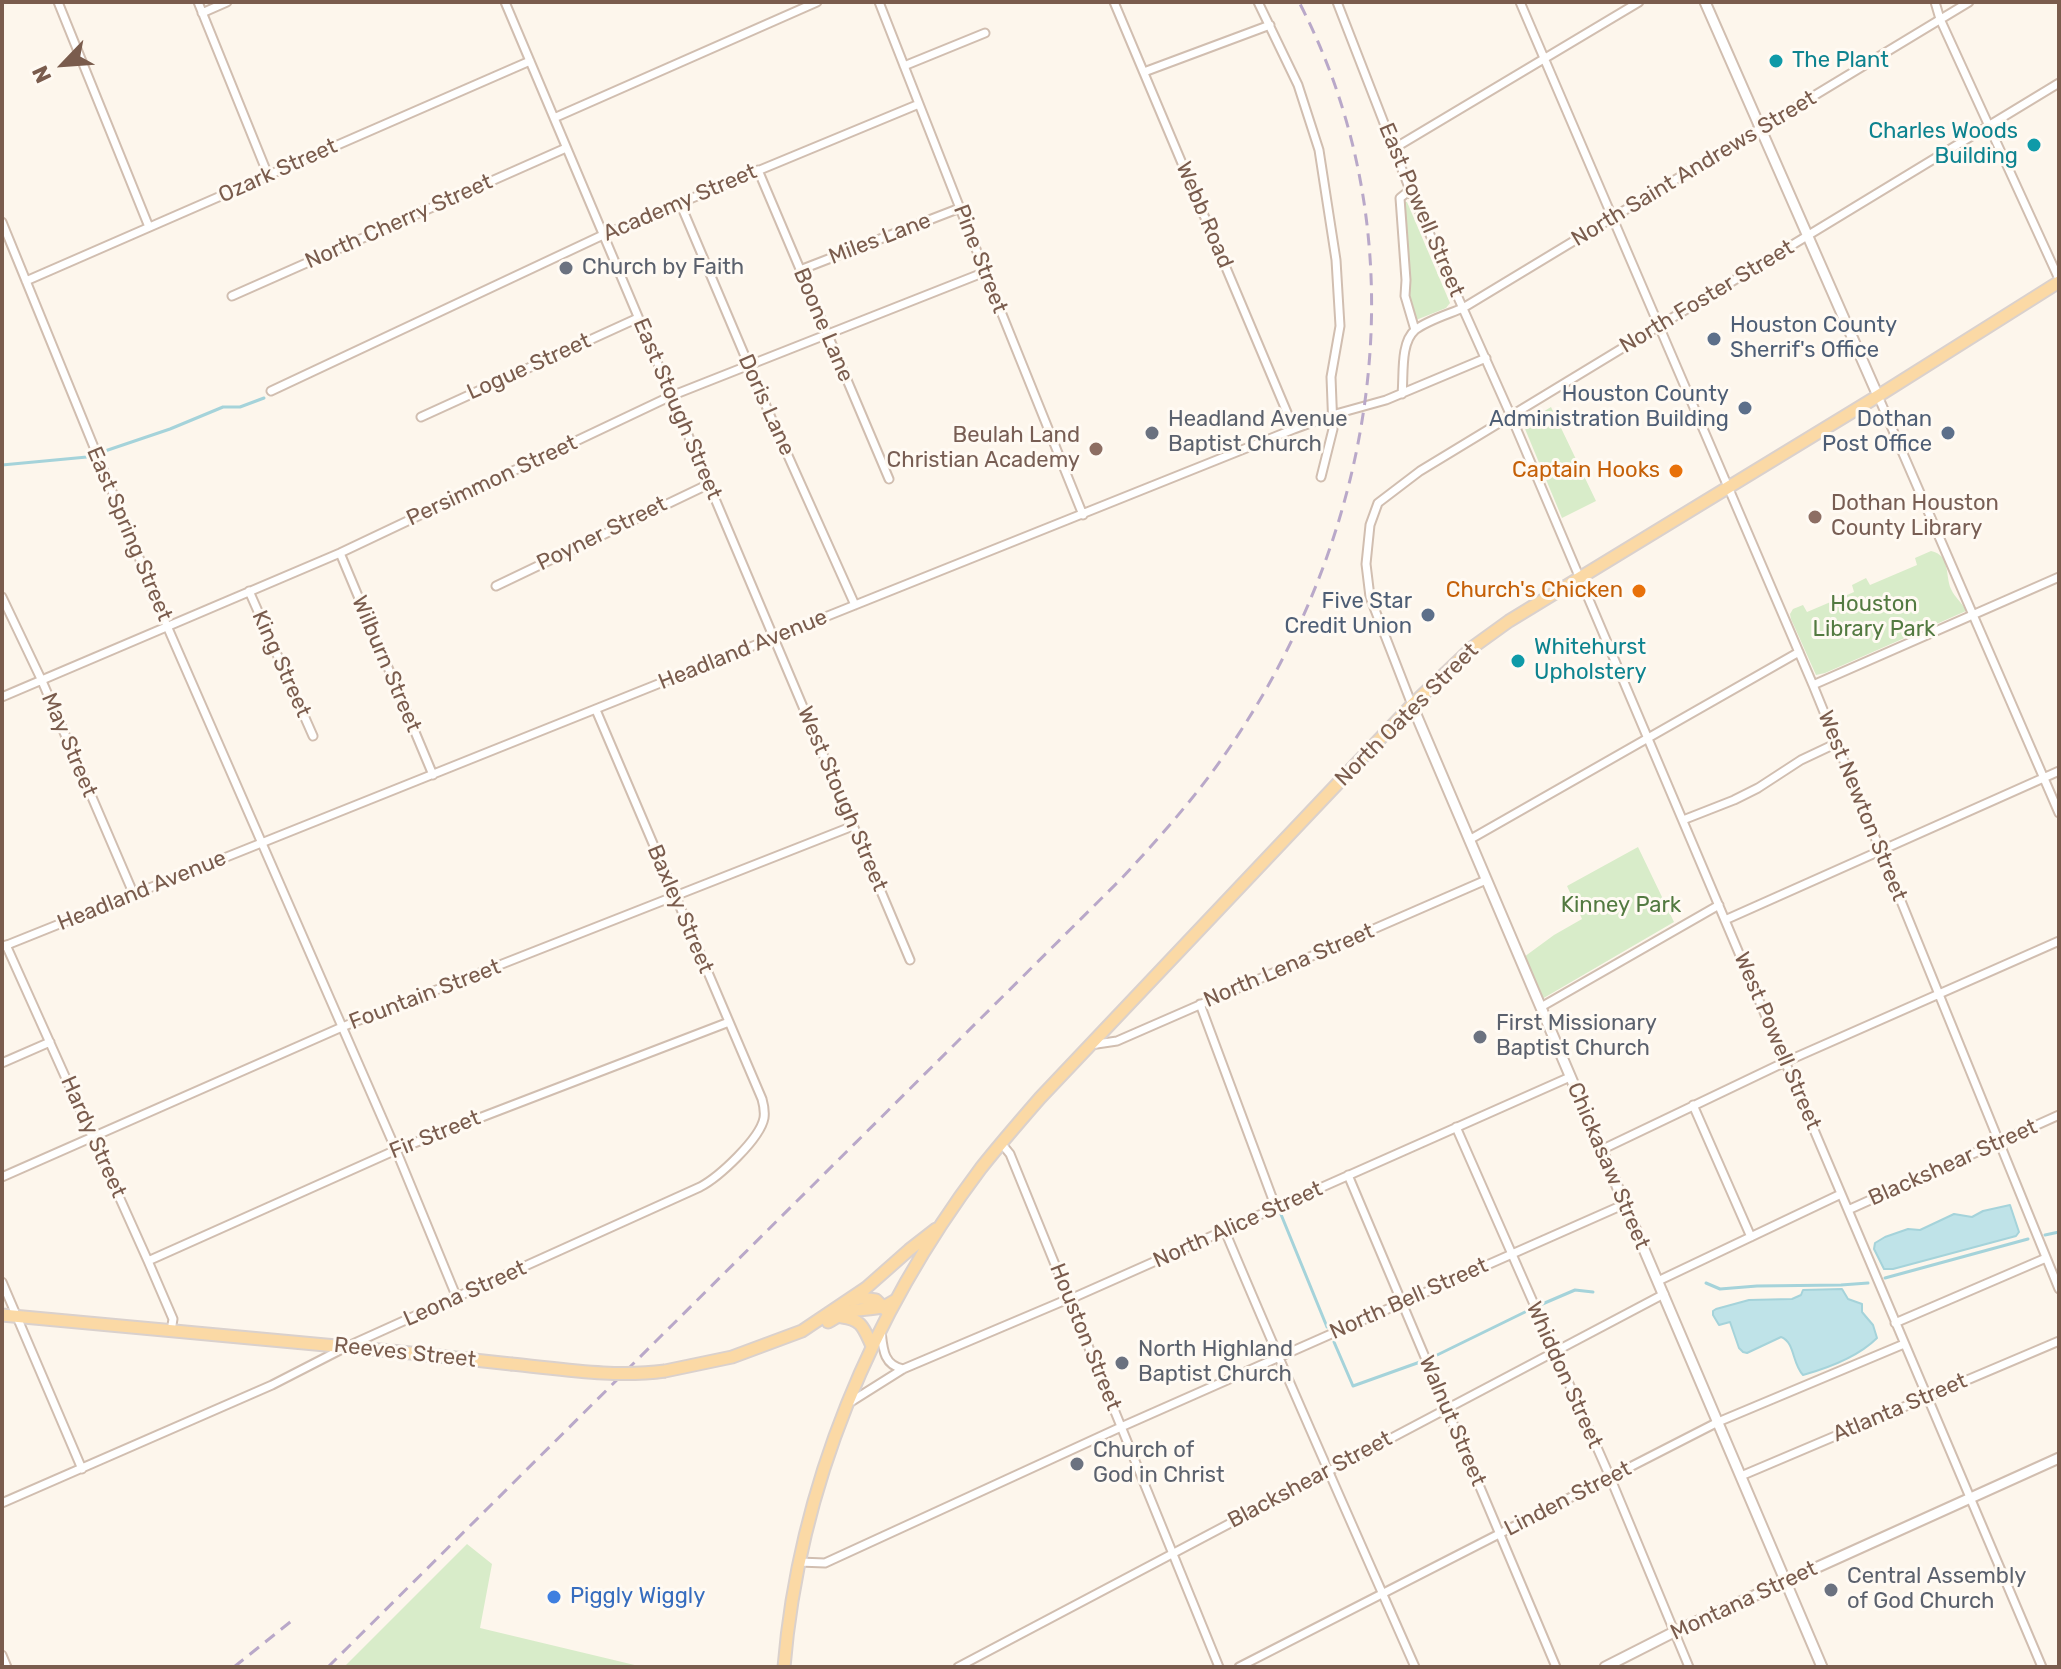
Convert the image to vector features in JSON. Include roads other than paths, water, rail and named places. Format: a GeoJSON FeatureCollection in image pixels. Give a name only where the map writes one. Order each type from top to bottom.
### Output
{"type":"FeatureCollection","features":[{"type":"Feature","properties":{"kind":"main road","name":"North Oates Street"},"geometry":{"type":"LineString","coordinates":[[943,1224],[1001,1143],[1090,1045],[1412,705],[1481,641],[1578,577],[1878,396],[2059,281]]}},
{"type":"Feature","properties":{"kind":"main road"},"geometry":{"type":"LineString","coordinates":[[784,1667],[799,1562],[825,1463],[884,1318],[943,1224]]}},
{"type":"Feature","properties":{"kind":"main road","name":"Reeves Street"},"geometry":{"type":"LineString","coordinates":[[802,1331],[849,1301],[943,1224]]}},
{"type":"Feature","properties":{"kind":"main road"},"geometry":{"type":"LineString","coordinates":[[849,1301],[876,1300],[884,1318]]}},
{"type":"Feature","properties":{"kind":"main road","name":"Reeves Street"},"geometry":{"type":"LineString","coordinates":[[2,1315],[636,1375],[732,1357],[814,1329],[846,1312],[884,1318]]}},
{"type":"Feature","properties":{"kind":"main road"},"geometry":{"type":"LineString","coordinates":[[837,1317],[859,1322],[872,1346]]}},
{"type":"Feature","properties":{"kind":"street"},"geometry":{"type":"LineString","coordinates":[[58,2],[149,227]]}},
{"type":"Feature","properties":{"kind":"street"},"geometry":{"type":"LineString","coordinates":[[198,2],[268,175]]}},
{"type":"Feature","properties":{"kind":"street"},"geometry":{"type":"LineString","coordinates":[[202,13],[227,2]]}},
{"type":"Feature","properties":{"kind":"street"},"geometry":{"type":"LineString","coordinates":[[554,118],[817,2]]}},
{"type":"Feature","properties":{"kind":"street","name":"Pine Street"},"geometry":{"type":"LineString","coordinates":[[879,2],[1083,515]]}},
{"type":"Feature","properties":{"kind":"street","name":"Webb Road"},"geometry":{"type":"LineString","coordinates":[[1114,2],[1294,429]]}},
{"type":"Feature","properties":{"kind":"street"},"geometry":{"type":"LineString","coordinates":[[1258,2],[1298,85],[1319,150],[1329,207],[1340,326],[1331,377],[1333,429],[1321,477]]}},
{"type":"Feature","properties":{"kind":"street","name":"East Powell Street"},"geometry":{"type":"LineString","coordinates":[[1337,2],[1410,190],[1511,416]]}},
{"type":"Feature","properties":{"kind":"street","name":"West Newton Street"},"geometry":{"type":"LineString","coordinates":[[1520,2],[1813,685],[2059,1289]]}},
{"type":"Feature","properties":{"kind":"street"},"geometry":{"type":"LineString","coordinates":[[1393,149],[1639,2]]}},
{"type":"Feature","properties":{"kind":"street"},"geometry":{"type":"LineString","coordinates":[[1705,2],[2059,813]]}},
{"type":"Feature","properties":{"kind":"street"},"geometry":{"type":"LineString","coordinates":[[1935,2],[2059,281]]}},
{"type":"Feature","properties":{"kind":"street","name":"North Saint Andrews Street"},"geometry":{"type":"LineString","coordinates":[[1415,330],[1463,308],[1969,2]]}},
{"type":"Feature","properties":{"kind":"street","name":"East Stough Street"},"geometry":{"type":"LineString","coordinates":[[508,3],[773,638]]}},
{"type":"Feature","properties":{"kind":"street"},"geometry":{"type":"LineString","coordinates":[[1144,72],[1270,25]]}},
{"type":"Feature","properties":{"kind":"street"},"geometry":{"type":"LineString","coordinates":[[904,66],[985,33]]}},
{"type":"Feature","properties":{"kind":"street","name":"Ozark Street"},"geometry":{"type":"LineString","coordinates":[[26,281],[530,61]]}},
{"type":"Feature","properties":{"kind":"street","name":"North Foster Street"},"geometry":{"type":"LineString","coordinates":[[1370,525],[1378,503],[1402,483],[2059,83]]}},
{"type":"Feature","properties":{"kind":"street","name":"Academy Street"},"geometry":{"type":"LineString","coordinates":[[271,391],[603,235],[919,104]]}},
{"type":"Feature","properties":{"kind":"street","name":"North Cherry Street"},"geometry":{"type":"LineString","coordinates":[[232,296],[566,148]]}},
{"type":"Feature","properties":{"kind":"street","name":"Boone Lane"},"geometry":{"type":"LineString","coordinates":[[758,170],[889,479]]}},
{"type":"Feature","properties":{"kind":"street"},"geometry":{"type":"LineString","coordinates":[[1402,394],[1406,347],[1415,330],[1405,296],[1400,198],[1410,190]]}},
{"type":"Feature","properties":{"kind":"street","name":"Doris Lane"},"geometry":{"type":"LineString","coordinates":[[680,203],[855,605]]}},
{"type":"Feature","properties":{"kind":"street","name":"Miles Lane"},"geometry":{"type":"LineString","coordinates":[[800,270],[960,208]]}},
{"type":"Feature","properties":{"kind":"street","name":"East Spring Street"},"geometry":{"type":"LineString","coordinates":[[2,222],[167,626],[396,1150],[457,1298]]}},
{"type":"Feature","properties":{"kind":"street","name":"Persimmon Street"},"geometry":{"type":"LineString","coordinates":[[2,697],[340,553],[671,396],[985,272]]}},
{"type":"Feature","properties":{"kind":"street","name":"Logue Street"},"geometry":{"type":"LineString","coordinates":[[421,417],[638,318]]}},
{"type":"Feature","properties":{"kind":"street","name":"Headland Avenue"},"geometry":{"type":"LineString","coordinates":[[4,946],[1294,429],[1402,394],[1486,358]]}},
{"type":"Feature","properties":{"kind":"street","name":"West Powell Street"},"geometry":{"type":"LineString","coordinates":[[1511,416],[2042,1667]]}},
{"type":"Feature","properties":{"kind":"street","name":"Poyner Street"},"geometry":{"type":"LineString","coordinates":[[496,586],[709,484]]}},
{"type":"Feature","properties":{"kind":"street","name":"Chickasaw Street"},"geometry":{"type":"LineString","coordinates":[[1370,525],[1366,564],[1370,597],[1412,705],[1822,1667]]}},
{"type":"Feature","properties":{"kind":"street","name":"Wilburn Street"},"geometry":{"type":"LineString","coordinates":[[340,553],[433,775]]}},
{"type":"Feature","properties":{"kind":"street"},"geometry":{"type":"LineString","coordinates":[[1813,685],[2059,577]]}},
{"type":"Feature","properties":{"kind":"street","name":"King Street"},"geometry":{"type":"LineString","coordinates":[[249,591],[313,736]]}},
{"type":"Feature","properties":{"kind":"street","name":"May Street"},"geometry":{"type":"LineString","coordinates":[[2,597],[42,681],[134,895]]}},
{"type":"Feature","properties":{"kind":"street","name":"West Stough Street"},"geometry":{"type":"LineString","coordinates":[[773,638],[910,960]]}},
{"type":"Feature","properties":{"kind":"street"},"geometry":{"type":"LineString","coordinates":[[1469,840],[1799,652]]}},
{"type":"Feature","properties":{"kind":"street","name":"Baxley Street"},"geometry":{"type":"LineString","coordinates":[[596,710],[765,1109]]}},
{"type":"Feature","properties":{"kind":"street"},"geometry":{"type":"LineString","coordinates":[[1683,820],[1758,788],[1790,766],[1837,743]]}},
{"type":"Feature","properties":{"kind":"street"},"geometry":{"type":"LineString","coordinates":[[1725,920],[2059,771]]}},
{"type":"Feature","properties":{"kind":"street","name":"Fountain Street"},"geometry":{"type":"LineString","coordinates":[[2,1177],[342,1027],[853,826]]}},
{"type":"Feature","properties":{"kind":"street","name":"North Lena Street"},"geometry":{"type":"LineString","coordinates":[[1090,1045],[1117,1041],[1486,880]]}},
{"type":"Feature","properties":{"kind":"street"},"geometry":{"type":"LineString","coordinates":[[1541,1007],[1719,905]]}},
{"type":"Feature","properties":{"kind":"street"},"geometry":{"type":"LineString","coordinates":[[1601,1150],[1785,1062],[2059,941]]}},
{"type":"Feature","properties":{"kind":"street","name":"Hardy Street"},"geometry":{"type":"LineString","coordinates":[[4,946],[148,1261],[173,1319],[171,1331]]}},
{"type":"Feature","properties":{"kind":"street"},"geometry":{"type":"LineString","coordinates":[[1200,1004],[1276,1208]]}},
{"type":"Feature","properties":{"kind":"street","name":"Fir Street"},"geometry":{"type":"LineString","coordinates":[[148,1261],[396,1150],[729,1022]]}},
{"type":"Feature","properties":{"kind":"street"},"geometry":{"type":"LineString","coordinates":[[2,1063],[50,1042]]}},
{"type":"Feature","properties":{"kind":"street","name":"North Alice Street"},"geometry":{"type":"LineString","coordinates":[[847,1405],[903,1369],[1225,1231],[1570,1077]]}},
{"type":"Feature","properties":{"kind":"street"},"geometry":{"type":"LineString","coordinates":[[1693,1105],[1751,1237]]}},
{"type":"Feature","properties":{"kind":"street","name":"Leona Street"},"geometry":{"type":"LineString","coordinates":[[2,1503],[272,1385],[346,1347],[711,1181],[755,1136],[761,1127],[765,1109]]}},
{"type":"Feature","properties":{"kind":"street","name":"Blackshear Street"},"geometry":{"type":"LineString","coordinates":[[1848,1210],[2059,1115]]}},
{"type":"Feature","properties":{"kind":"street","name":"Whiddon Street"},"geometry":{"type":"LineString","coordinates":[[1456,1127],[1610,1477],[1689,1667]]}},
{"type":"Feature","properties":{"kind":"street","name":"Houston Street"},"geometry":{"type":"LineString","coordinates":[[1001,1143],[1010,1154],[1219,1667]]}},
{"type":"Feature","properties":{"kind":"street","name":"Walnut Street"},"geometry":{"type":"LineString","coordinates":[[1348,1175],[1556,1667]]}},
{"type":"Feature","properties":{"kind":"street","name":"Blackshear Street"},"geometry":{"type":"LineString","coordinates":[[1658,1281],[1841,1194]]}},
{"type":"Feature","properties":{"kind":"street","name":"North Bell Street"},"geometry":{"type":"LineString","coordinates":[[799,1562],[825,1563],[1121,1427],[1625,1204]]}},
{"type":"Feature","properties":{"kind":"street"},"geometry":{"type":"LineString","coordinates":[[1225,1231],[1277,1357],[1415,1667]]}},
{"type":"Feature","properties":{"kind":"street"},"geometry":{"type":"LineString","coordinates":[[1895,1323],[2046,1258]]}},
{"type":"Feature","properties":{"kind":"street"},"geometry":{"type":"LineString","coordinates":[[2,1282],[82,1469]]}},
{"type":"Feature","properties":{"kind":"street","name":"Blackshear Street"},"geometry":{"type":"LineString","coordinates":[[958,1667],[1664,1294]]}},
{"type":"Feature","properties":{"kind":"street"},"geometry":{"type":"LineString","coordinates":[[884,1318],[886,1359],[903,1369]]}},
{"type":"Feature","properties":{"kind":"street","name":"Atlanta Street"},"geometry":{"type":"LineString","coordinates":[[1741,1476],[2059,1341]]}},
{"type":"Feature","properties":{"kind":"street","name":"Linden Street"},"geometry":{"type":"LineString","coordinates":[[1239,1667],[1718,1422],[1904,1344]]}},
{"type":"Feature","properties":{"kind":"street","name":"Montana Street"},"geometry":{"type":"LineString","coordinates":[[1605,1667],[1674,1632],[2059,1458]]}},
{"type":"Feature","properties":{"kind":"street"},"geometry":{"type":"LineString","coordinates":[[2,1655],[7,1667]]}},
{"type":"Feature","properties":{"kind":"water"},"geometry":{"type":"Polygon","coordinates":[[[2010,1205],[2019,1232],[2016,1236],[1893,1269],[1884,1269],[1874,1249],[1875,1243],[1885,1237],[1908,1229],[1920,1230],[1954,1214],[1972,1217],[1983,1211],[2010,1205]]]}},
{"type":"Feature","properties":{"kind":"water"},"geometry":{"type":"Polygon","coordinates":[[[1842,1289],[1848,1299],[1862,1304],[1862,1312],[1873,1325],[1877,1338],[1842,1361],[1803,1375],[1786,1340],[1781,1337],[1743,1352],[1730,1322],[1719,1325],[1713,1315],[1716,1309],[1749,1300],[1792,1299],[1801,1295],[1803,1290],[1842,1289]]]}},
{"type":"Feature","properties":{"kind":"waterway"},"geometry":{"type":"LineString","coordinates":[[105,451],[223,407],[240,407],[264,398]]}},
{"type":"Feature","properties":{"kind":"waterway"},"geometry":{"type":"LineString","coordinates":[[2,465],[87,457]]}},
{"type":"Feature","properties":{"kind":"waterway"},"geometry":{"type":"LineString","coordinates":[[1280,1212],[1327,1327]]}},
{"type":"Feature","properties":{"kind":"waterway"},"geometry":{"type":"LineString","coordinates":[[2045,1235],[2059,1232]]}},
{"type":"Feature","properties":{"kind":"waterway"},"geometry":{"type":"LineString","coordinates":[[1885,1278],[2028,1239]]}},
{"type":"Feature","properties":{"kind":"waterway"},"geometry":{"type":"LineString","coordinates":[[1706,1283],[1720,1289],[1868,1283]]}},
{"type":"Feature","properties":{"kind":"waterway"},"geometry":{"type":"LineString","coordinates":[[1540,1305],[1575,1290],[1593,1292]]}},
{"type":"Feature","properties":{"kind":"waterway"},"geometry":{"type":"LineString","coordinates":[[1433,1357],[1525,1312]]}},
{"type":"Feature","properties":{"kind":"waterway"},"geometry":{"type":"LineString","coordinates":[[1334,1342],[1353,1386],[1420,1362]]}},
{"type":"Feature","properties":{"kind":"railway"},"geometry":{"type":"LineString","coordinates":[[328,1667],[1121,879],[1180,813],[1220,762],[1282,659],[1322,569],[1351,476],[1368,380],[1371,284],[1362,188],[1338,94],[1299,2]]}},
{"type":"Feature","properties":{"kind":"railway"},"geometry":{"type":"LineString","coordinates":[[234,1667],[294,1619]]}},
{"type":"Feature","properties":{"kind":"place","name":"The Plant"},"geometry":{"type":"Point","coordinates":[1776,61]}},
{"type":"Feature","properties":{"kind":"place","name":"Charles Woods Building"},"geometry":{"type":"Point","coordinates":[2034,145]}},
{"type":"Feature","properties":{"kind":"place","name":"Church by Faith"},"geometry":{"type":"Point","coordinates":[566,268]}},
{"type":"Feature","properties":{"kind":"place","name":"Houston County Sherrif's Office"},"geometry":{"type":"Point","coordinates":[1714,339]}},
{"type":"Feature","properties":{"kind":"place","name":"Houston County Administration Building"},"geometry":{"type":"Point","coordinates":[1745,408]}},
{"type":"Feature","properties":{"kind":"place","name":"Headland Avenue Baptist Church"},"geometry":{"type":"Point","coordinates":[1152,433]}},
{"type":"Feature","properties":{"kind":"place","name":"Dothan Post Office"},"geometry":{"type":"Point","coordinates":[1948,433]}},
{"type":"Feature","properties":{"kind":"place","name":"Beulah Land Christian Academy"},"geometry":{"type":"Point","coordinates":[1096,449]}},
{"type":"Feature","properties":{"kind":"place","name":"Captain Hooks"},"geometry":{"type":"Point","coordinates":[1676,471]}},
{"type":"Feature","properties":{"kind":"place","name":"Dothan Houston County Library"},"geometry":{"type":"Point","coordinates":[1815,517]}},
{"type":"Feature","properties":{"kind":"place","name":"Church's Chicken"},"geometry":{"type":"Point","coordinates":[1639,591]}},
{"type":"Feature","properties":{"kind":"place","name":"Five Star Credit Union"},"geometry":{"type":"Point","coordinates":[1428,615]}},
{"type":"Feature","properties":{"kind":"place","name":"Whitehurst Upholstery"},"geometry":{"type":"Point","coordinates":[1518,661]}},
{"type":"Feature","properties":{"kind":"place","name":"First Missionary Baptist Church"},"geometry":{"type":"Point","coordinates":[1480,1037]}},
{"type":"Feature","properties":{"kind":"place","name":"North Highland Baptist Church"},"geometry":{"type":"Point","coordinates":[1122,1363]}},
{"type":"Feature","properties":{"kind":"place","name":"Church of God in Christ"},"geometry":{"type":"Point","coordinates":[1077,1464]}},
{"type":"Feature","properties":{"kind":"place","name":"Central Assembly of God Church"},"geometry":{"type":"Point","coordinates":[1831,1590]}},
{"type":"Feature","properties":{"kind":"place","name":"Piggly Wiggly"},"geometry":{"type":"Point","coordinates":[554,1597]}},
{"type":"Feature","properties":{"kind":"park label","name":"Houston Library Park"},"geometry":{"type":"Point","coordinates":[1874,618]}},
{"type":"Feature","properties":{"kind":"park label","name":"Kinney Park"},"geometry":{"type":"Point","coordinates":[1621,906]}}]}
